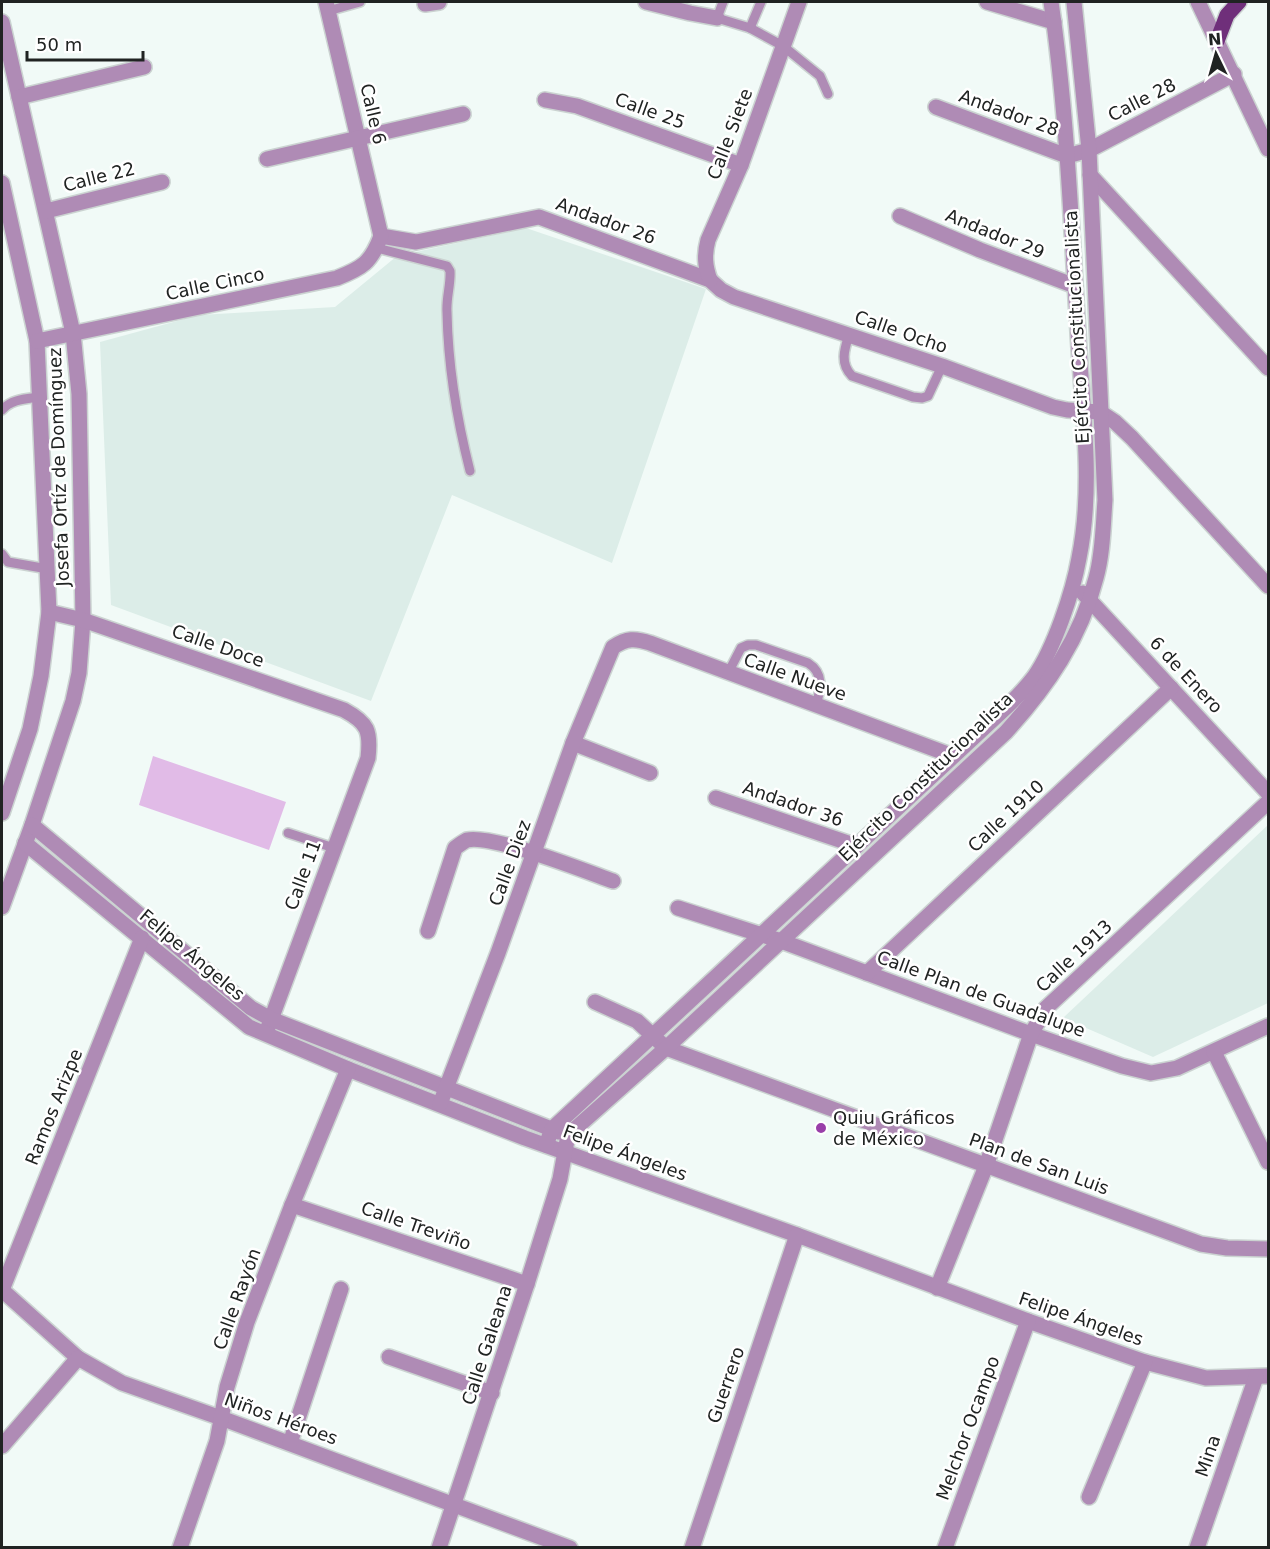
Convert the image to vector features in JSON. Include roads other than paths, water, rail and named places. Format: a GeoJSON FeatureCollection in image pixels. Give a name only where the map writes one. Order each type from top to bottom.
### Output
{"type":"FeatureCollection","features":[{"type":"Feature","properties":{"kind":"main road"},"geometry":{"type":"LineString","coordinates":[[1217,41],[1227,15],[1239,2]]}},
{"type":"Feature","properties":{"kind":"street"},"geometry":{"type":"LineString","coordinates":[[646,2],[717,18]]}},
{"type":"Feature","properties":{"kind":"street","name":"Calle Siete"},"geometry":{"type":"LineString","coordinates":[[710,280],[705,267],[708,240],[741,165],[799,2]]}},
{"type":"Feature","properties":{"kind":"street"},"geometry":{"type":"LineString","coordinates":[[987,2],[1054,22]]}},
{"type":"Feature","properties":{"kind":"street","name":"Ejército Constitucionalista"},"geometry":{"type":"LineString","coordinates":[[546,1145],[552,1129],[1000,713],[1034,676],[1046,656],[1073,586],[1085,526],[1087,466],[1067,156],[1051,2]]}},
{"type":"Feature","properties":{"kind":"street","name":"Ejército Constitucionalista"},"geometry":{"type":"LineString","coordinates":[[568,1135],[666,1048],[1006,732],[1052,677],[1069,649],[1096,577],[1102,543],[1105,500],[1089,150],[1074,2]]}},
{"type":"Feature","properties":{"kind":"street"},"geometry":{"type":"LineString","coordinates":[[1198,2],[1269,148]]}},
{"type":"Feature","properties":{"kind":"street","name":"Calle 6"},"geometry":{"type":"LineString","coordinates":[[327,6],[358,137],[379,242]]}},
{"type":"Feature","properties":{"kind":"street","name":"Josefa Ortíz de Domínguez"},"geometry":{"type":"LineString","coordinates":[[2,22],[73,333],[78,394],[83,620],[79,673],[73,701],[2,907]]}},
{"type":"Feature","properties":{"kind":"street"},"geometry":{"type":"LineString","coordinates":[[19,97],[144,67]]}},
{"type":"Feature","properties":{"kind":"street","name":"Calle 28"},"geometry":{"type":"LineString","coordinates":[[1067,156],[1089,150],[1234,74]]}},
{"type":"Feature","properties":{"kind":"street","name":"Calle 25"},"geometry":{"type":"LineString","coordinates":[[544,100],[577,106],[741,165]]}},
{"type":"Feature","properties":{"kind":"street","name":"Andador 28"},"geometry":{"type":"LineString","coordinates":[[936,107],[1067,156]]}},
{"type":"Feature","properties":{"kind":"street"},"geometry":{"type":"LineString","coordinates":[[267,159],[463,114]]}},
{"type":"Feature","properties":{"kind":"street"},"geometry":{"type":"LineString","coordinates":[[1090,175],[1269,368]]}},
{"type":"Feature","properties":{"kind":"street","name":"Calle 22"},"geometry":{"type":"LineString","coordinates":[[46,211],[162,182]]}},
{"type":"Feature","properties":{"kind":"street","name":"Josefa Ortíz de Domínguez"},"geometry":{"type":"LineString","coordinates":[[2,183],[37,341],[49,612],[41,676],[30,729],[2,813]]}},
{"type":"Feature","properties":{"kind":"street","name":"Andador 29"},"geometry":{"type":"LineString","coordinates":[[900,216],[1075,286]]}},
{"type":"Feature","properties":{"kind":"street","name":"Andador 26"},"geometry":{"type":"LineString","coordinates":[[379,242],[416,242],[539,217],[710,280]]}},
{"type":"Feature","properties":{"kind":"street","name":"Calle Cinco"},"geometry":{"type":"LineString","coordinates":[[37,341],[337,278],[369,262],[379,242]]}},
{"type":"Feature","properties":{"kind":"street","name":"Calle Ocho"},"geometry":{"type":"LineString","coordinates":[[710,280],[721,290],[734,297],[942,366],[1053,407],[1100,412]]}},
{"type":"Feature","properties":{"kind":"street"},"geometry":{"type":"LineString","coordinates":[[1100,412],[1132,438],[1269,586]]}},
{"type":"Feature","properties":{"kind":"street","name":"6 de Enero"},"geometry":{"type":"LineString","coordinates":[[1073,586],[1089,599],[1269,793]]}},
{"type":"Feature","properties":{"kind":"street","name":"Calle Doce"},"geometry":{"type":"LineString","coordinates":[[49,612],[83,620],[344,710],[359,718],[368,729]]}},
{"type":"Feature","properties":{"kind":"street","name":"Calle Nueve"},"geometry":{"type":"LineString","coordinates":[[623,640],[635,638],[650,643],[953,756]]}},
{"type":"Feature","properties":{"kind":"street","name":"Calle Diez"},"geometry":{"type":"LineString","coordinates":[[440,1104],[573,743],[607,658],[613,647],[623,640]]}},
{"type":"Feature","properties":{"kind":"street","name":"Calle 1910"},"geometry":{"type":"LineString","coordinates":[[867,973],[1171,688]]}},
{"type":"Feature","properties":{"kind":"street","name":"Calle 11"},"geometry":{"type":"LineString","coordinates":[[268,1026],[368,758],[368,729]]}},
{"type":"Feature","properties":{"kind":"street"},"geometry":{"type":"LineString","coordinates":[[573,743],[650,773]]}},
{"type":"Feature","properties":{"kind":"street","name":"Andador 36"},"geometry":{"type":"LineString","coordinates":[[716,798],[857,846]]}},
{"type":"Feature","properties":{"kind":"street","name":"Calle 1913"},"geometry":{"type":"LineString","coordinates":[[938,1288],[986,1166],[1031,1034],[1046,1008],[1269,802]]}},
{"type":"Feature","properties":{"kind":"street","name":"Felipe Ángeles"},"geometry":{"type":"LineString","coordinates":[[32,825],[252,1008],[268,1026],[348,1069],[565,1153],[1145,1362],[1206,1378],[1262,1377]]}},
{"type":"Feature","properties":{"kind":"street"},"geometry":{"type":"LineString","coordinates":[[428,931],[455,848],[466,841],[480,839],[534,853],[613,881]]}},
{"type":"Feature","properties":{"kind":"street","name":"Felipe Ángeles"},"geometry":{"type":"LineString","coordinates":[[25,843],[249,1027],[268,1026],[568,1135]]}},
{"type":"Feature","properties":{"kind":"street","name":"Calle Plan de Guadalupe"},"geometry":{"type":"LineString","coordinates":[[678,908],[781,941],[1122,1066],[1151,1072],[1177,1068],[1269,1026]]}},
{"type":"Feature","properties":{"kind":"street","name":"Ramos Arizpe"},"geometry":{"type":"LineString","coordinates":[[2,1290],[142,938]]}},
{"type":"Feature","properties":{"kind":"street"},"geometry":{"type":"LineString","coordinates":[[595,1002],[637,1021],[666,1048]]}},
{"type":"Feature","properties":{"kind":"street","name":"Plan de San Luis"},"geometry":{"type":"LineString","coordinates":[[666,1048],[1201,1244],[1269,1250]]}},
{"type":"Feature","properties":{"kind":"street"},"geometry":{"type":"LineString","coordinates":[[1214,1052],[1269,1162]]}},
{"type":"Feature","properties":{"kind":"street","name":"Calle Rayón"},"geometry":{"type":"LineString","coordinates":[[180,1548],[217,1441],[227,1387],[247,1322],[348,1069]]}},
{"type":"Feature","properties":{"kind":"street"},"geometry":{"type":"LineString","coordinates":[[565,1153],[568,1135]]}},
{"type":"Feature","properties":{"kind":"street","name":"Calle Galeana"},"geometry":{"type":"LineString","coordinates":[[439,1548],[527,1284],[560,1179],[565,1153]]}},
{"type":"Feature","properties":{"kind":"street","name":"Calle Treviño"},"geometry":{"type":"LineString","coordinates":[[292,1205],[527,1284]]}},
{"type":"Feature","properties":{"kind":"street","name":"Guerrero"},"geometry":{"type":"LineString","coordinates":[[692,1548],[797,1235]]}},
{"type":"Feature","properties":{"kind":"street"},"geometry":{"type":"LineString","coordinates":[[290,1443],[341,1289]]}},
{"type":"Feature","properties":{"kind":"street","name":"Niños Héroes"},"geometry":{"type":"LineString","coordinates":[[2,1290],[78,1358],[122,1383],[570,1548]]}},
{"type":"Feature","properties":{"kind":"street","name":"Melchor Ocampo"},"geometry":{"type":"LineString","coordinates":[[945,1548],[1028,1321]]}},
{"type":"Feature","properties":{"kind":"street"},"geometry":{"type":"LineString","coordinates":[[389,1357],[492,1393]]}},
{"type":"Feature","properties":{"kind":"street"},"geometry":{"type":"LineString","coordinates":[[2,1446],[78,1358]]}},
{"type":"Feature","properties":{"kind":"street"},"geometry":{"type":"LineString","coordinates":[[1089,1497],[1145,1362]]}},
{"type":"Feature","properties":{"kind":"street","name":"Mina"},"geometry":{"type":"LineString","coordinates":[[1197,1548],[1262,1377]]}},
{"type":"Feature","properties":{"kind":"lane"},"geometry":{"type":"LineString","coordinates":[[327,6],[359,2]]}},
{"type":"Feature","properties":{"kind":"lane"},"geometry":{"type":"LineString","coordinates":[[723,2],[717,18],[750,28],[783,46],[820,76],[828,94]]}},
{"type":"Feature","properties":{"kind":"lane"},"geometry":{"type":"LineString","coordinates":[[750,28],[761,2]]}},
{"type":"Feature","properties":{"kind":"lane"},"geometry":{"type":"LineString","coordinates":[[379,242],[447,266],[450,270],[447,309],[450,357],[461,435],[470,471]]}},
{"type":"Feature","properties":{"kind":"lane"},"geometry":{"type":"LineString","coordinates":[[849,335],[843,359],[846,370],[852,376],[894,391],[913,397],[928,396],[942,366]]}},
{"type":"Feature","properties":{"kind":"lane"},"geometry":{"type":"LineString","coordinates":[[2,410],[15,400],[40,397]]}},
{"type":"Feature","properties":{"kind":"lane"},"geometry":{"type":"LineString","coordinates":[[2,554],[8,562],[48,569]]}},
{"type":"Feature","properties":{"kind":"lane"},"geometry":{"type":"LineString","coordinates":[[728,673],[741,648],[747,645],[756,645],[808,663],[819,674],[820,683],[816,705]]}},
{"type":"Feature","properties":{"kind":"lane"},"geometry":{"type":"LineString","coordinates":[[288,833],[334,848]]}},
{"type":"Feature","properties":{"kind":"place","name":"Quiu Gráficos de México"},"geometry":{"type":"Point","coordinates":[821,1128]}}]}
